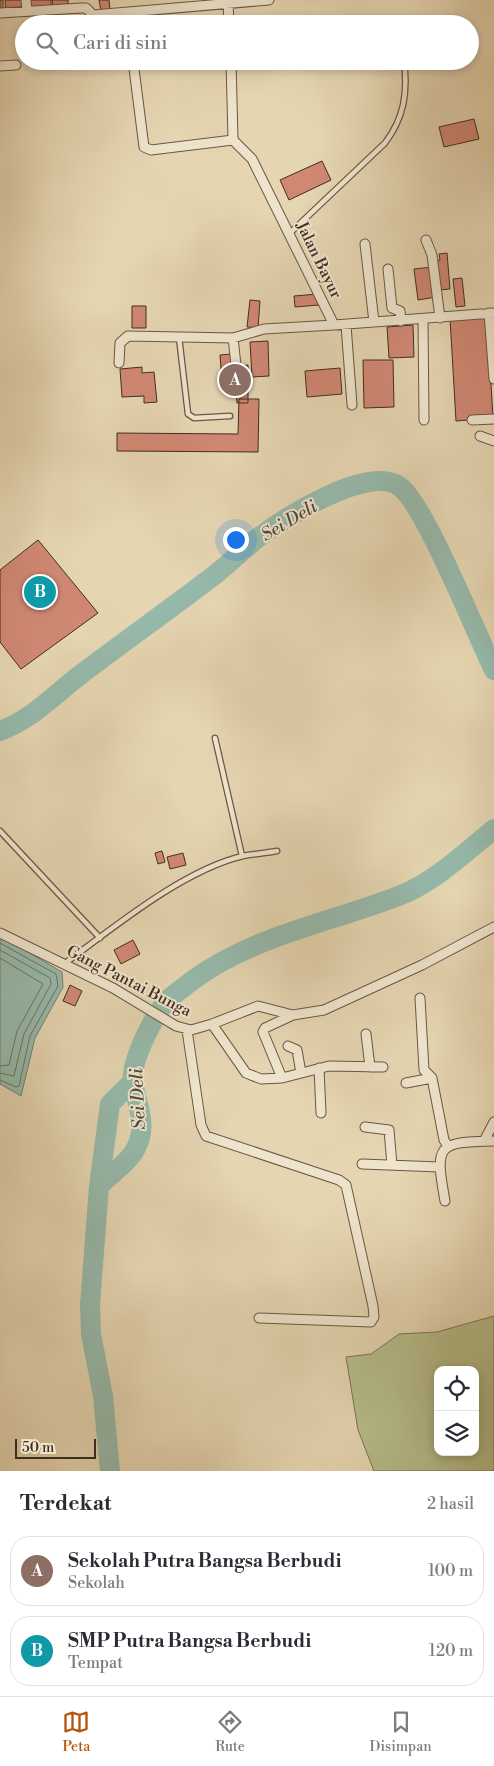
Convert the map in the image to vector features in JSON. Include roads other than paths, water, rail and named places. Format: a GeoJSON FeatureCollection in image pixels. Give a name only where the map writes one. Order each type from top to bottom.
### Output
{"type":"FeatureCollection","features":[{"type":"Feature","properties":{"kind":"street"},"geometry":{"type":"LineString","coordinates":[[26,0],[27,11]]}},
{"type":"Feature","properties":{"kind":"street"},"geometry":{"type":"LineString","coordinates":[[0,13],[85,4],[94,15],[269,0]]}},
{"type":"Feature","properties":{"kind":"street"},"geometry":{"type":"LineString","coordinates":[[230,15],[232,2]]}},
{"type":"Feature","properties":{"kind":"street"},"geometry":{"type":"LineString","coordinates":[[0,66],[15,65]]}},
{"type":"Feature","properties":{"kind":"street"},"geometry":{"type":"LineString","coordinates":[[134,70],[144,147],[151,150],[233,140],[231,70]]}},
{"type":"Feature","properties":{"kind":"street","name":"Jalan Bayur"},"geometry":{"type":"LineString","coordinates":[[233,140],[252,159],[334,325],[423,320],[491,313]]}},
{"type":"Feature","properties":{"kind":"street"},"geometry":{"type":"LineString","coordinates":[[426,240],[432,255],[440,318]]}},
{"type":"Feature","properties":{"kind":"street"},"geometry":{"type":"LineString","coordinates":[[365,244],[374,322]]}},
{"type":"Feature","properties":{"kind":"street"},"geometry":{"type":"LineString","coordinates":[[388,269],[392,308],[400,311],[401,321]]}},
{"type":"Feature","properties":{"kind":"street"},"geometry":{"type":"LineString","coordinates":[[491,313],[494,379]]}},
{"type":"Feature","properties":{"kind":"street"},"geometry":{"type":"LineString","coordinates":[[423,320],[424,420]]}},
{"type":"Feature","properties":{"kind":"street"},"geometry":{"type":"LineString","coordinates":[[119,363],[120,344],[128,336],[233,338],[264,329],[334,325]]}},
{"type":"Feature","properties":{"kind":"street"},"geometry":{"type":"LineString","coordinates":[[346,325],[352,405]]}},
{"type":"Feature","properties":{"kind":"street"},"geometry":{"type":"LineString","coordinates":[[233,338],[236,364]]}},
{"type":"Feature","properties":{"kind":"street"},"geometry":{"type":"LineString","coordinates":[[472,420],[494,419]]}},
{"type":"Feature","properties":{"kind":"street"},"geometry":{"type":"LineString","coordinates":[[480,436],[494,440]]}},
{"type":"Feature","properties":{"kind":"street","name":"Gang Pantai Bunga"},"geometry":{"type":"LineString","coordinates":[[0,933],[120,992],[176,1026],[187,1030],[212,1024],[258,1006],[293,1015],[324,1010],[422,966],[494,927]]}},
{"type":"Feature","properties":{"kind":"street"},"geometry":{"type":"LineString","coordinates":[[420,998],[424,1070],[432,1078],[444,1140],[448,1146]]}},
{"type":"Feature","properties":{"kind":"street"},"geometry":{"type":"LineString","coordinates":[[282,1078],[263,1032],[265,1028],[293,1015]]}},
{"type":"Feature","properties":{"kind":"street"},"geometry":{"type":"LineString","coordinates":[[212,1024],[246,1072],[261,1079],[282,1078],[319,1068],[347,1065],[383,1067]]}},
{"type":"Feature","properties":{"kind":"street"},"geometry":{"type":"LineString","coordinates":[[187,1030],[201,1125],[206,1136],[339,1180],[346,1185],[374,1306],[374,1318],[371,1322],[259,1318]]}},
{"type":"Feature","properties":{"kind":"street"},"geometry":{"type":"LineString","coordinates":[[366,1034],[370,1067]]}},
{"type":"Feature","properties":{"kind":"street"},"geometry":{"type":"LineString","coordinates":[[288,1046],[297,1050],[301,1073]]}},
{"type":"Feature","properties":{"kind":"street"},"geometry":{"type":"LineString","coordinates":[[319,1068],[321,1113]]}},
{"type":"Feature","properties":{"kind":"street"},"geometry":{"type":"LineString","coordinates":[[406,1083],[432,1078]]}},
{"type":"Feature","properties":{"kind":"street"},"geometry":{"type":"LineString","coordinates":[[484,1141],[494,1122]]}},
{"type":"Feature","properties":{"kind":"street"},"geometry":{"type":"LineString","coordinates":[[365,1127],[389,1130],[392,1165]]}},
{"type":"Feature","properties":{"kind":"street"},"geometry":{"type":"LineString","coordinates":[[445,1201],[439,1167],[441,1153],[448,1146],[494,1140]]}},
{"type":"Feature","properties":{"kind":"street"},"geometry":{"type":"LineString","coordinates":[[362,1164],[439,1167]]}},
{"type":"Feature","properties":{"kind":"lane"},"geometry":{"type":"LineString","coordinates":[[290,233],[385,143],[396,128],[404,104],[405,70]]}},
{"type":"Feature","properties":{"kind":"lane"},"geometry":{"type":"LineString","coordinates":[[179,337],[188,414],[194,418],[230,416]]}},
{"type":"Feature","properties":{"kind":"lane"},"geometry":{"type":"LineString","coordinates":[[214,738],[242,856]]}},
{"type":"Feature","properties":{"kind":"lane"},"geometry":{"type":"LineString","coordinates":[[0,831],[100,938]]}},
{"type":"Feature","properties":{"kind":"lane"},"geometry":{"type":"LineString","coordinates":[[64,964],[150,902],[204,870],[242,856],[277,851]]}},
{"type":"Feature","properties":{"kind":"water"},"geometry":{"type":"Polygon","coordinates":[[[0,938],[9,941],[62,972],[63,987],[35,1038],[21,1096],[0,1084],[0,938]]]}},
{"type":"Feature","properties":{"kind":"waterway","name":"Sei Deli"},"geometry":{"type":"LineString","coordinates":[[0,731],[32,714],[80,675],[211,578],[271,528],[327,496],[367,482],[385,481],[399,486],[410,498],[450,571],[494,670]]}},
{"type":"Feature","properties":{"kind":"waterway","name":"Sei Deli"},"geometry":{"type":"LineString","coordinates":[[110,1471],[103,1396],[91,1334],[90,1305],[99,1186],[130,1158],[139,1140],[141,1124],[133,1073],[139,1051],[156,1016],[170,998],[189,983],[238,953],[291,932],[401,895],[426,882],[450,865],[494,829]]}},
{"type":"Feature","properties":{"kind":"waterway"},"geometry":{"type":"LineString","coordinates":[[99,1186],[110,1104],[133,1081]]}},
{"type":"Feature","properties":{"kind":"place","name":"Sekolah Putra Bangsa Berbudi"},"geometry":{"type":"Point","coordinates":[235,380]}},
{"type":"Feature","properties":{"kind":"place","name":"SMP Putra Bangsa Berbudi"},"geometry":{"type":"Point","coordinates":[40,592]}}]}
